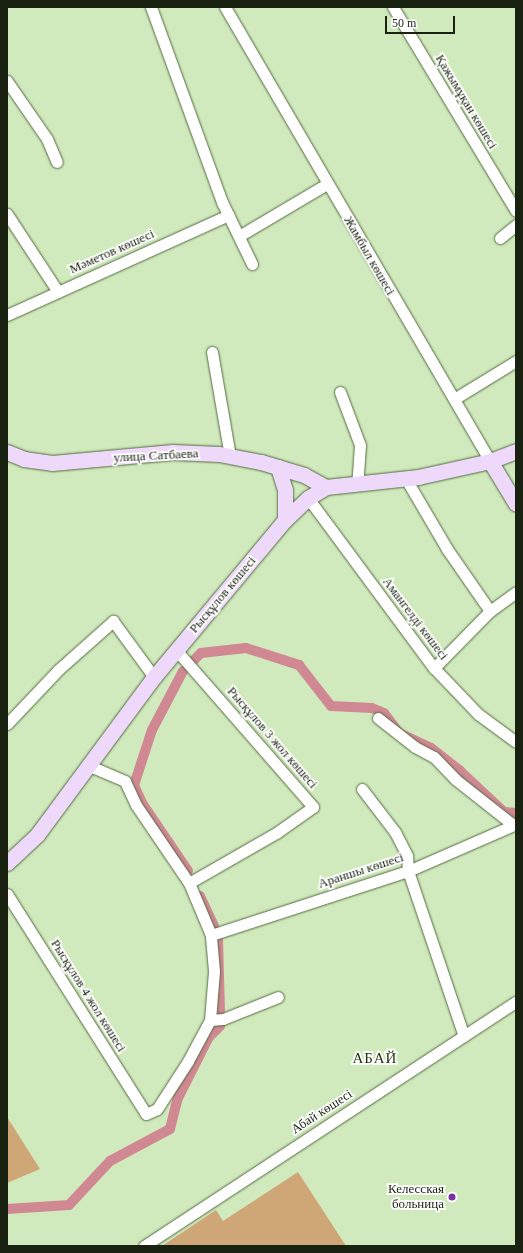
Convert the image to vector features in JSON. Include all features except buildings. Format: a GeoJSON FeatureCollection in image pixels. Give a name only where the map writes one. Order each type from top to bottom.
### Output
{"type":"FeatureCollection","features":[{"type":"Feature","properties":{"kind":"main road","name":"Рысқұлов көшесі"},"geometry":{"type":"LineString","coordinates":[[7,863],[37,835],[90,766],[154,677],[285,520],[308,498],[326,487],[406,479],[490,461],[516,451]]}},
{"type":"Feature","properties":{"kind":"main road","name":"улица Сатбаева"},"geometry":{"type":"LineString","coordinates":[[7,452],[24,459],[52,463],[173,452],[230,456],[278,467],[304,475],[326,487]]}},
{"type":"Feature","properties":{"kind":"main road","name":"Жамбыл көшесі"},"geometry":{"type":"LineString","coordinates":[[490,461],[516,504]]}},
{"type":"Feature","properties":{"kind":"main road"},"geometry":{"type":"LineString","coordinates":[[278,467],[285,490],[285,520]]}},
{"type":"Feature","properties":{"kind":"street"},"geometry":{"type":"LineString","coordinates":[[151,7],[228,215],[252,264]]}},
{"type":"Feature","properties":{"kind":"street","name":"Жамбыл көшесі"},"geometry":{"type":"LineString","coordinates":[[225,7],[490,461]]}},
{"type":"Feature","properties":{"kind":"street","name":"Қажымұқан көшесі"},"geometry":{"type":"LineString","coordinates":[[393,7],[516,211]]}},
{"type":"Feature","properties":{"kind":"street"},"geometry":{"type":"LineString","coordinates":[[7,81],[47,139],[57,162]]}},
{"type":"Feature","properties":{"kind":"street"},"geometry":{"type":"LineString","coordinates":[[239,236],[327,184]]}},
{"type":"Feature","properties":{"kind":"street"},"geometry":{"type":"LineString","coordinates":[[7,214],[58,292]]}},
{"type":"Feature","properties":{"kind":"street","name":"Мәметов көшесі"},"geometry":{"type":"LineString","coordinates":[[7,315],[228,215]]}},
{"type":"Feature","properties":{"kind":"street"},"geometry":{"type":"LineString","coordinates":[[500,238],[516,225]]}},
{"type":"Feature","properties":{"kind":"street"},"geometry":{"type":"LineString","coordinates":[[212,352],[230,456]]}},
{"type":"Feature","properties":{"kind":"street"},"geometry":{"type":"LineString","coordinates":[[454,399],[516,361]]}},
{"type":"Feature","properties":{"kind":"street"},"geometry":{"type":"LineString","coordinates":[[340,392],[360,444],[357,484]]}},
{"type":"Feature","properties":{"kind":"street"},"geometry":{"type":"LineString","coordinates":[[406,479],[450,554],[490,611]]}},
{"type":"Feature","properties":{"kind":"street","name":"Амангелді көшесі"},"geometry":{"type":"LineString","coordinates":[[308,498],[434,668],[478,714],[516,742]]}},
{"type":"Feature","properties":{"kind":"street"},"geometry":{"type":"LineString","coordinates":[[434,668],[490,611],[516,592]]}},
{"type":"Feature","properties":{"kind":"street"},"geometry":{"type":"LineString","coordinates":[[8,722],[58,670],[112,621],[154,677]]}},
{"type":"Feature","properties":{"kind":"street","name":"Рысқұлов 3 жол көшесі"},"geometry":{"type":"LineString","coordinates":[[177,651],[313,807],[276,833],[189,883]]}},
{"type":"Feature","properties":{"kind":"street"},"geometry":{"type":"LineString","coordinates":[[378,718],[415,747],[434,757],[455,779],[514,824]]}},
{"type":"Feature","properties":{"kind":"street"},"geometry":{"type":"LineString","coordinates":[[90,766],[125,781],[136,804],[189,883],[211,935],[214,971],[210,1020],[223,1019],[278,997]]}},
{"type":"Feature","properties":{"kind":"street"},"geometry":{"type":"LineString","coordinates":[[362,789],[401,843],[409,864],[408,871],[464,1036]]}},
{"type":"Feature","properties":{"kind":"street","name":"Араншы көшесі"},"geometry":{"type":"LineString","coordinates":[[211,935],[408,871],[514,824]]}},
{"type":"Feature","properties":{"kind":"street","name":"Рысқұлов 4 жол көшесі"},"geometry":{"type":"LineString","coordinates":[[7,894],[146,1114],[157,1109],[164,1100],[188,1061],[210,1020]]}},
{"type":"Feature","properties":{"kind":"street","name":"Абай көшесі"},"geometry":{"type":"LineString","coordinates":[[144,1246],[516,1002]]}},
{"type":"Feature","properties":{"kind":"shaded area"},"geometry":{"type":"Polygon","coordinates":[[[7,1117],[40,1169],[7,1183],[7,1117]]]}},
{"type":"Feature","properties":{"kind":"shaded area"},"geometry":{"type":"Polygon","coordinates":[[[298,1172],[346,1246],[162,1246],[216,1210],[223,1221],[298,1172]]]}},
{"type":"Feature","properties":{"kind":"waterway"},"geometry":{"type":"LineString","coordinates":[[194,660],[201,653],[246,648],[299,665],[331,706],[372,708],[384,713],[399,733],[431,748],[460,771],[504,812],[516,813]]}},
{"type":"Feature","properties":{"kind":"waterway"},"geometry":{"type":"LineString","coordinates":[[183,671],[152,730],[134,785],[142,803],[188,871]]}},
{"type":"Feature","properties":{"kind":"waterway"},"geometry":{"type":"LineString","coordinates":[[200,896],[214,926]]}},
{"type":"Feature","properties":{"kind":"waterway"},"geometry":{"type":"LineString","coordinates":[[218,940],[220,1011]]}},
{"type":"Feature","properties":{"kind":"waterway"},"geometry":{"type":"LineString","coordinates":[[7,1209],[69,1205],[110,1161],[170,1129],[178,1098],[209,1037],[220,1026]]}},
{"type":"Feature","properties":{"kind":"place","name":"Келесская больница"},"geometry":{"type":"Point","coordinates":[452,1197]}},
{"type":"Feature","properties":{"kind":"district","name":"АБАЙ"},"geometry":{"type":"Point","coordinates":[375,1059]}}]}
